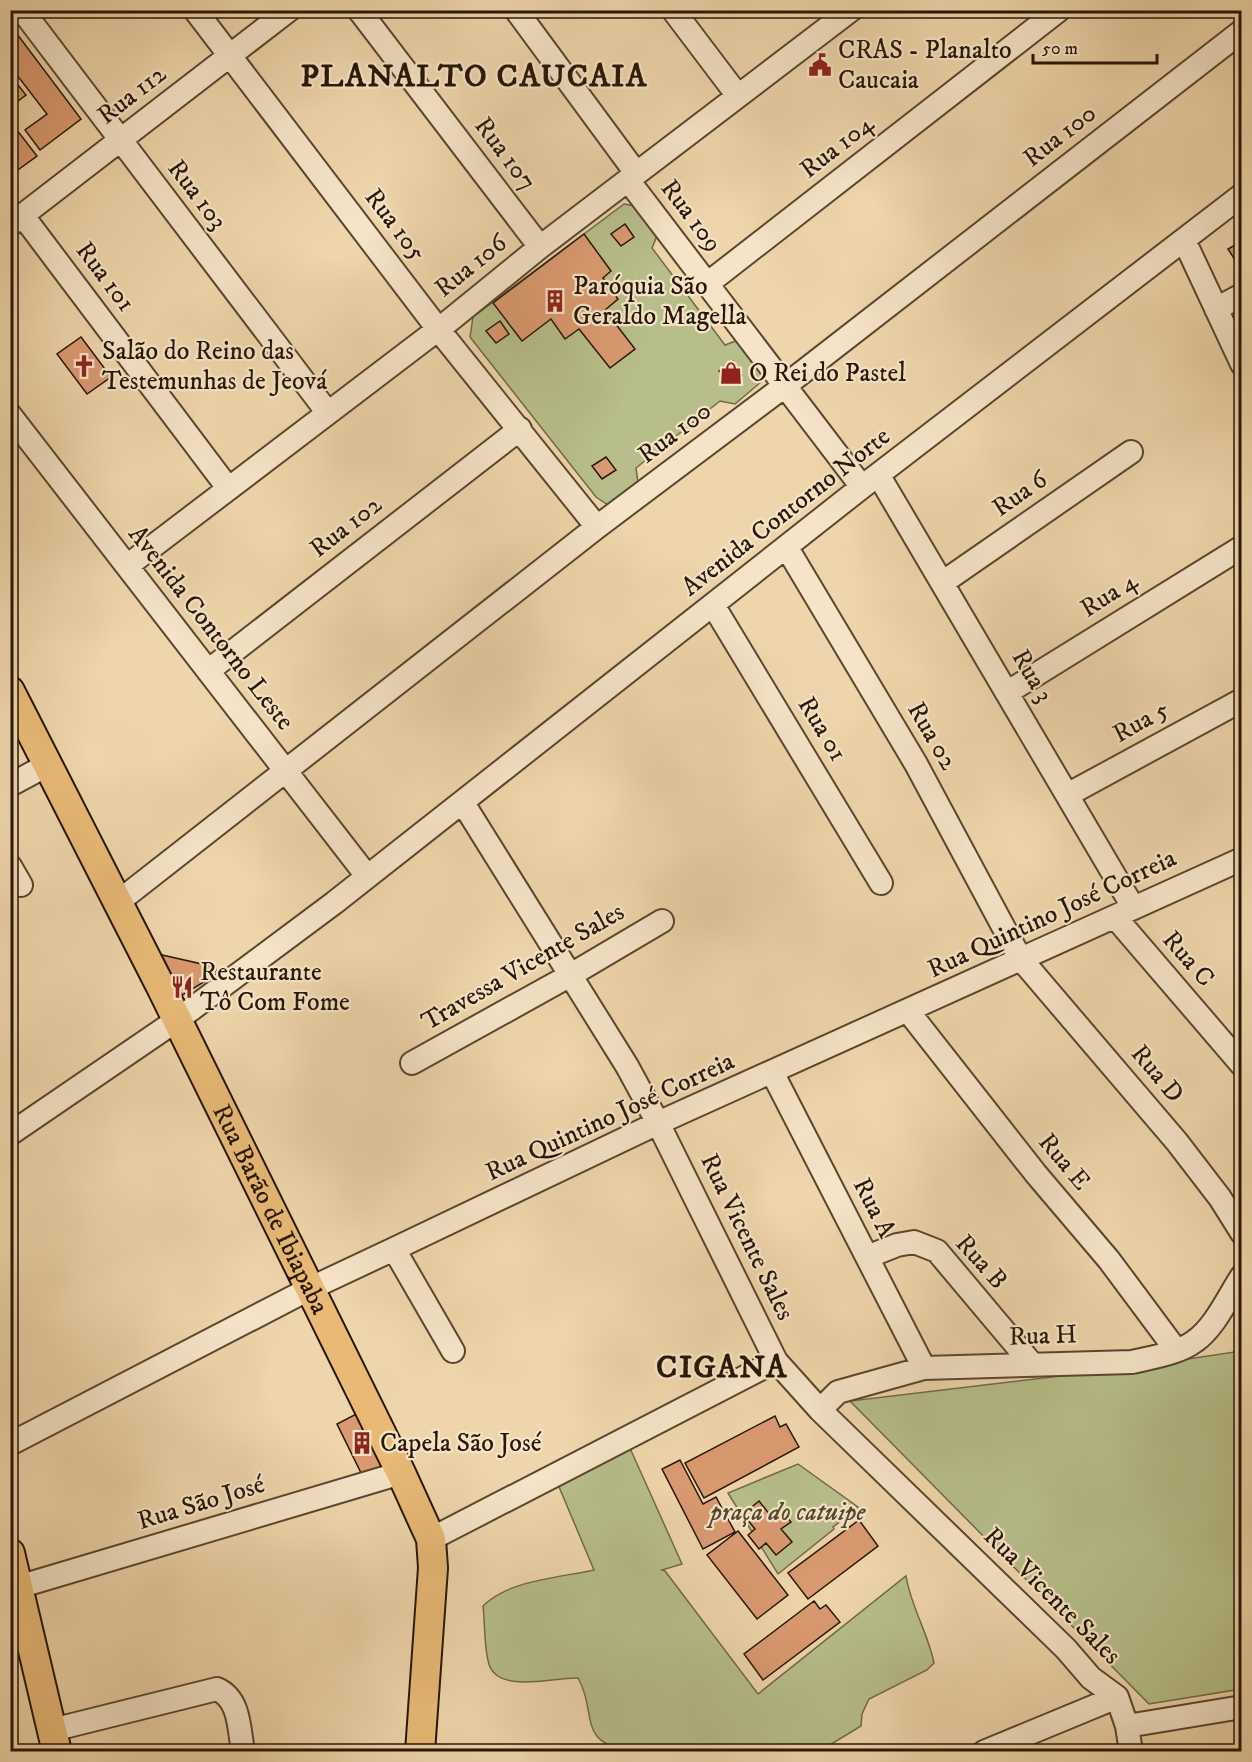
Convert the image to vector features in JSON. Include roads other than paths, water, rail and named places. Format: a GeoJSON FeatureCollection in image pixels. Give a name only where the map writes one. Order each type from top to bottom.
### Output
{"type":"FeatureCollection","features":[{"type":"Feature","properties":{"kind":"main road","name":"Rua Barão de Ibiapaba"},"geometry":{"type":"LineString","coordinates":[[10,691],[177,1020],[401,1473],[431,1539],[433,1568],[420,1752]]}},
{"type":"Feature","properties":{"kind":"main road"},"geometry":{"type":"LineString","coordinates":[[10,1552],[54,1741]]}},
{"type":"Feature","properties":{"kind":"street","name":"Rua 103"},"geometry":{"type":"LineString","coordinates":[[22,10],[328,413]]}},
{"type":"Feature","properties":{"kind":"street","name":"Rua 105"},"geometry":{"type":"LineString","coordinates":[[195,10],[438,329],[597,527]]}},
{"type":"Feature","properties":{"kind":"street","name":"Rua 112"},"geometry":{"type":"LineString","coordinates":[[17,220],[289,10]]}},
{"type":"Feature","properties":{"kind":"street","name":"Rua 107"},"geometry":{"type":"LineString","coordinates":[[359,10],[540,247]]}},
{"type":"Feature","properties":{"kind":"street","name":"Rua 109"},"geometry":{"type":"LineString","coordinates":[[516,10],[707,284],[786,386],[870,481]]}},
{"type":"Feature","properties":{"kind":"street"},"geometry":{"type":"LineString","coordinates":[[673,10],[738,96]]}},
{"type":"Feature","properties":{"kind":"street","name":"Rua 104"},"geometry":{"type":"LineString","coordinates":[[707,284],[1059,10]]}},
{"type":"Feature","properties":{"kind":"street","name":"Rua 106"},"geometry":{"type":"LineString","coordinates":[[127,566],[438,329],[540,247],[738,96],[838,14]]}},
{"type":"Feature","properties":{"kind":"street","name":"Rua 100"},"geometry":{"type":"LineString","coordinates":[[118,902],[597,527],[786,386],[1242,31]]}},
{"type":"Feature","properties":{"kind":"street","name":"Avenida Contorno Norte"},"geometry":{"type":"LineString","coordinates":[[10,1134],[177,1020],[463,803],[870,481],[1242,195]]}},
{"type":"Feature","properties":{"kind":"street","name":"Rua 101"},"geometry":{"type":"LineString","coordinates":[[17,220],[228,488]]}},
{"type":"Feature","properties":{"kind":"street"},"geometry":{"type":"LineString","coordinates":[[1184,240],[1242,364]]}},
{"type":"Feature","properties":{"kind":"street"},"geometry":{"type":"LineString","coordinates":[[1216,309],[1242,295]]}},
{"type":"Feature","properties":{"kind":"street","name":"Avenida Contorno Leste"},"geometry":{"type":"LineString","coordinates":[[10,415],[367,876]]}},
{"type":"Feature","properties":{"kind":"street","name":"Rua 102"},"geometry":{"type":"LineString","coordinates":[[208,670],[520,429]]}},
{"type":"Feature","properties":{"kind":"street","name":"Rua 6"},"geometry":{"type":"LineString","coordinates":[[942,583],[1131,452]]}},
{"type":"Feature","properties":{"kind":"street","name":"Rua 3"},"geometry":{"type":"LineString","coordinates":[[870,481],[942,583],[1069,794],[1124,912]]}},
{"type":"Feature","properties":{"kind":"street","name":"Rua 4"},"geometry":{"type":"LineString","coordinates":[[1008,692],[1242,547]]}},
{"type":"Feature","properties":{"kind":"street","name":"Rua 02"},"geometry":{"type":"LineString","coordinates":[[787,548],[916,764],[1020,958]]}},
{"type":"Feature","properties":{"kind":"street","name":"Rua 01"},"geometry":{"type":"LineString","coordinates":[[713,605],[881,883]]}},
{"type":"Feature","properties":{"kind":"street","name":"Rua 5"},"geometry":{"type":"LineString","coordinates":[[1069,794],[1242,700]]}},
{"type":"Feature","properties":{"kind":"street"},"geometry":{"type":"LineString","coordinates":[[10,785],[49,764]]}},
{"type":"Feature","properties":{"kind":"street","name":"Rua Vicente Sales"},"geometry":{"type":"LineString","coordinates":[[463,803],[569,976],[607,1033],[658,1123],[776,1361],[820,1410],[1066,1649],[1091,1678],[1117,1697],[1127,1726],[1131,1752]]}},
{"type":"Feature","properties":{"kind":"street","name":"Rua Quintino José Correia"},"geometry":{"type":"LineString","coordinates":[[10,1444],[309,1290],[658,1123],[773,1074],[1020,958],[1239,864]]}},
{"type":"Feature","properties":{"kind":"street","name":"Rua C"},"geometry":{"type":"LineString","coordinates":[[1124,912],[1242,1065]]}},
{"type":"Feature","properties":{"kind":"street","name":"Travessa Vicente Sales"},"geometry":{"type":"LineString","coordinates":[[412,1063],[569,976],[662,921]]}},
{"type":"Feature","properties":{"kind":"street","name":"Rua D"},"geometry":{"type":"LineString","coordinates":[[1020,958],[1177,1142],[1220,1198],[1242,1233]]}},
{"type":"Feature","properties":{"kind":"street","name":"Rua E"},"geometry":{"type":"LineString","coordinates":[[908,1011],[1036,1174],[1110,1260],[1176,1350]]}},
{"type":"Feature","properties":{"kind":"street","name":"Rua A"},"geometry":{"type":"LineString","coordinates":[[773,1074],[924,1368]]}},
{"type":"Feature","properties":{"kind":"street","name":"Rua B"},"geometry":{"type":"LineString","coordinates":[[867,1257],[897,1245],[914,1242],[937,1251],[1032,1364]]}},
{"type":"Feature","properties":{"kind":"street"},"geometry":{"type":"LineString","coordinates":[[394,1249],[453,1351]]}},
{"type":"Feature","properties":{"kind":"street","name":"Rua H"},"geometry":{"type":"LineString","coordinates":[[820,1410],[838,1392],[924,1368],[1132,1362],[1176,1350],[1195,1342],[1208,1328],[1242,1276]]}},
{"type":"Feature","properties":{"kind":"street"},"geometry":{"type":"LineString","coordinates":[[431,1539],[776,1361]]}},
{"type":"Feature","properties":{"kind":"street","name":"Rua São José"},"geometry":{"type":"LineString","coordinates":[[18,1587],[401,1473]]}},
{"type":"Feature","properties":{"kind":"street"},"geometry":{"type":"LineString","coordinates":[[54,1741],[217,1689],[225,1692],[235,1706],[243,1752]]}},
{"type":"Feature","properties":{"kind":"street"},"geometry":{"type":"LineString","coordinates":[[984,1752],[1117,1697]]}},
{"type":"Feature","properties":{"kind":"street"},"geometry":{"type":"LineString","coordinates":[[1127,1726],[1242,1707]]}},
{"type":"Feature","properties":{"kind":"place","name":"CRAS - Planalto Caucaia"},"geometry":{"type":"Point","coordinates":[820,65]}},
{"type":"Feature","properties":{"kind":"place","name":"Paróquia São Geraldo Magella"},"geometry":{"type":"Point","coordinates":[555,301]}},
{"type":"Feature","properties":{"kind":"place","name":"Salão do Reino das Testemunhas de Jeová"},"geometry":{"type":"Point","coordinates":[84,366]}},
{"type":"Feature","properties":{"kind":"place","name":"O Rei do Pastel"},"geometry":{"type":"Point","coordinates":[731,373]}},
{"type":"Feature","properties":{"kind":"place","name":"Restaurante Tô Com Fome"},"geometry":{"type":"Point","coordinates":[182,987]}},
{"type":"Feature","properties":{"kind":"place","name":"Capela São José"},"geometry":{"type":"Point","coordinates":[362,1443]}},
{"type":"Feature","properties":{"kind":"district","name":"PLANALTO CAUCAIA"},"geometry":{"type":"Point","coordinates":[474,77]}},
{"type":"Feature","properties":{"kind":"district","name":"CIGANA"},"geometry":{"type":"Point","coordinates":[722,1368]}},
{"type":"Feature","properties":{"kind":"park label","name":"praça do catuipe"},"geometry":{"type":"Point","coordinates":[788,1512]}}]}
